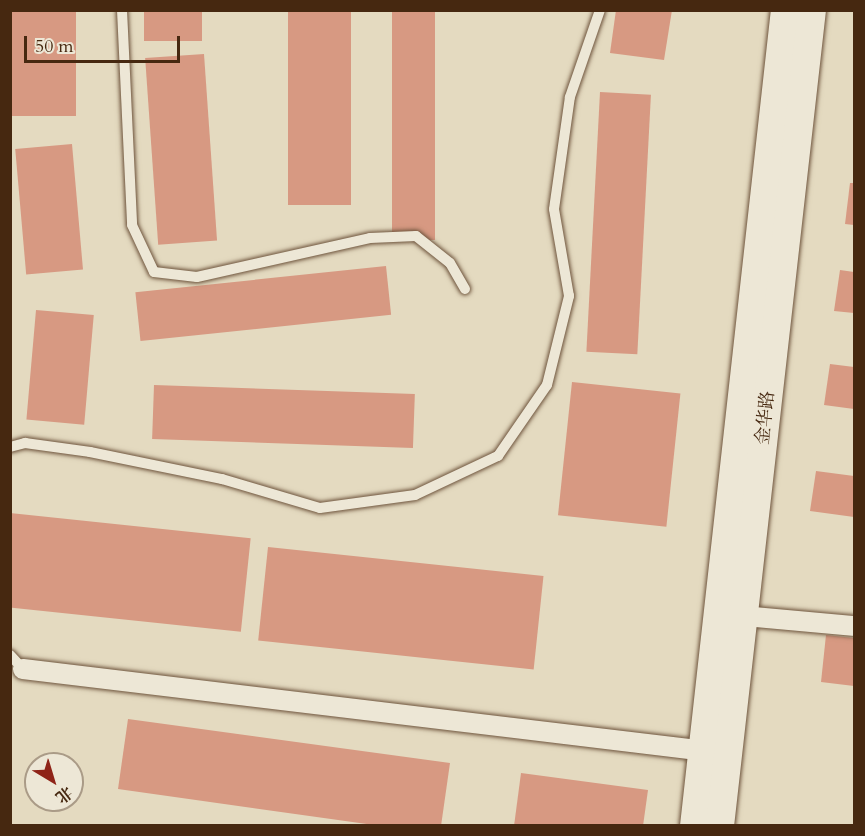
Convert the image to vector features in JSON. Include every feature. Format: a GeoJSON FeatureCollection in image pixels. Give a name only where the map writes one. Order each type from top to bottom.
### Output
{"type":"FeatureCollection","features":[{"type":"Feature","properties":{"kind":"main road","name":"金华路"},"geometry":{"type":"LineString","coordinates":[[720,825],[715,752],[785,10]]}},
{"type":"Feature","properties":{"kind":"main road","name":"金华路"},"geometry":{"type":"LineString","coordinates":[[694,825],[715,752],[744,616],[812,10]]}},
{"type":"Feature","properties":{"kind":"street"},"geometry":{"type":"LineString","coordinates":[[744,616],[855,626]]}},
{"type":"Feature","properties":{"kind":"street"},"geometry":{"type":"LineString","coordinates":[[17,662],[715,752]]}},
{"type":"Feature","properties":{"kind":"lane"},"geometry":{"type":"LineString","coordinates":[[122,10],[132,225],[154,272],[197,276],[370,238],[416,236],[450,262],[465,288]]}},
{"type":"Feature","properties":{"kind":"lane"},"geometry":{"type":"LineString","coordinates":[[10,447],[25,443],[90,452],[222,479],[320,508],[415,495],[498,456],[547,385],[569,296],[554,209],[570,98],[600,10]]}},
{"type":"Feature","properties":{"kind":"building"},"geometry":{"type":"Polygon","coordinates":[[[11,10],[76,10],[76,116],[11,116],[11,10]]]}},
{"type":"Feature","properties":{"kind":"building"},"geometry":{"type":"Polygon","coordinates":[[[144,10],[202,10],[202,41],[144,41],[144,10]]]}},
{"type":"Feature","properties":{"kind":"building"},"geometry":{"type":"Polygon","coordinates":[[[288,10],[351,10],[351,205],[288,205],[288,10]]]}},
{"type":"Feature","properties":{"kind":"building"},"geometry":{"type":"Polygon","coordinates":[[[392,10],[435,10],[435,240],[392,240],[392,10]]]}},
{"type":"Feature","properties":{"kind":"building"},"geometry":{"type":"Polygon","coordinates":[[[616,10],[672,10],[664,60],[610,53],[616,10]]]}},
{"type":"Feature","properties":{"kind":"building"},"geometry":{"type":"Polygon","coordinates":[[[204,54],[217,241],[158,245],[145,58],[204,54]]]}},
{"type":"Feature","properties":{"kind":"building"},"geometry":{"type":"Polygon","coordinates":[[[600,92],[651,95],[637,354],[586,352],[600,92]]]}},
{"type":"Feature","properties":{"kind":"building"},"geometry":{"type":"Polygon","coordinates":[[[72,144],[83,270],[26,274],[15,149],[72,144]]]}},
{"type":"Feature","properties":{"kind":"building"},"geometry":{"type":"Polygon","coordinates":[[[850,183],[854,183],[854,225],[845,224],[850,183]]]}},
{"type":"Feature","properties":{"kind":"building"},"geometry":{"type":"Polygon","coordinates":[[[386,266],[391,315],[141,341],[135,292],[386,266]]]}},
{"type":"Feature","properties":{"kind":"building"},"geometry":{"type":"Polygon","coordinates":[[[840,270],[854,272],[854,313],[834,311],[840,270]]]}},
{"type":"Feature","properties":{"kind":"building"},"geometry":{"type":"Polygon","coordinates":[[[36,310],[94,315],[84,425],[26,420],[36,310]]]}},
{"type":"Feature","properties":{"kind":"building"},"geometry":{"type":"Polygon","coordinates":[[[830,364],[854,367],[854,409],[824,405],[830,364]]]}},
{"type":"Feature","properties":{"kind":"building"},"geometry":{"type":"Polygon","coordinates":[[[572,382],[680,393],[666,527],[558,515],[572,382]]]}},
{"type":"Feature","properties":{"kind":"building"},"geometry":{"type":"Polygon","coordinates":[[[154,385],[415,394],[413,448],[152,439],[154,385]]]}},
{"type":"Feature","properties":{"kind":"building"},"geometry":{"type":"Polygon","coordinates":[[[816,471],[854,476],[854,517],[810,511],[816,471]]]}},
{"type":"Feature","properties":{"kind":"building"},"geometry":{"type":"Polygon","coordinates":[[[10,513],[251,538],[241,632],[10,608],[10,513]]]}},
{"type":"Feature","properties":{"kind":"building"},"geometry":{"type":"Polygon","coordinates":[[[268,547],[543,576],[534,669],[258,640],[268,547]]]}},
{"type":"Feature","properties":{"kind":"building"},"geometry":{"type":"Polygon","coordinates":[[[826,635],[854,638],[854,686],[821,682],[826,635]]]}},
{"type":"Feature","properties":{"kind":"building"},"geometry":{"type":"Polygon","coordinates":[[[128,719],[450,763],[441,826],[381,826],[118,789],[128,719]]]}},
{"type":"Feature","properties":{"kind":"building"},"geometry":{"type":"Polygon","coordinates":[[[521,773],[648,790],[643,826],[514,826],[521,773]]]}}]}
